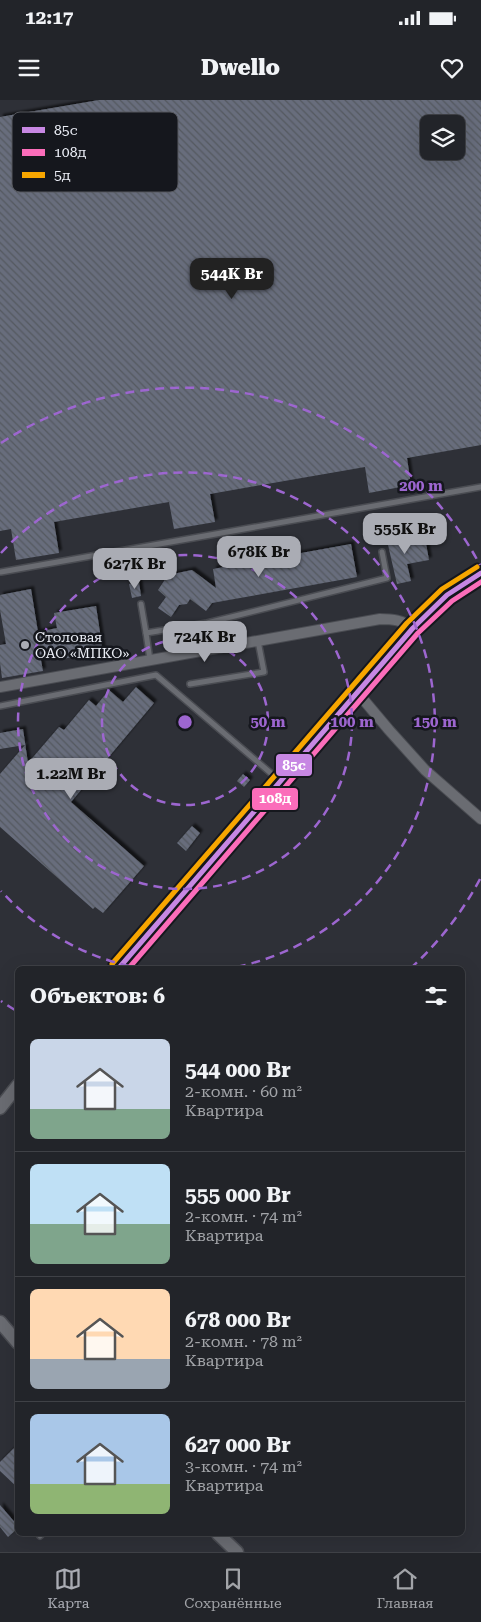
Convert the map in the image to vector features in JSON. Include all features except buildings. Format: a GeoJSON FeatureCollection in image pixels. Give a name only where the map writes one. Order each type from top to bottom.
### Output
{"type":"FeatureCollection","features":[{"type":"Feature","properties":{"kind":"street"},"geometry":{"type":"LineString","coordinates":[[121,966],[413,628],[447,595],[481,573]]}},
{"type":"Feature","properties":{"kind":"street"},"geometry":{"type":"LineString","coordinates":[[0,687],[380,619],[395,619],[413,628]]}},
{"type":"Feature","properties":{"kind":"street"},"geometry":{"type":"LineString","coordinates":[[357,692],[388,730],[425,770],[481,819]]}},
{"type":"Feature","properties":{"kind":"street"},"geometry":{"type":"LineString","coordinates":[[0,1108],[15,1089]]}},
{"type":"Feature","properties":{"kind":"street"},"geometry":{"type":"LineString","coordinates":[[0,1322],[15,1340]]}},
{"type":"Feature","properties":{"kind":"street"},"geometry":{"type":"LineString","coordinates":[[220,1536],[237,1552]]}},
{"type":"Feature","properties":{"kind":"lane"},"geometry":{"type":"LineString","coordinates":[[1,572],[481,487]]}},
{"type":"Feature","properties":{"kind":"lane"},"geometry":{"type":"LineString","coordinates":[[146,633],[207,623],[387,578],[382,552]]}},
{"type":"Feature","properties":{"kind":"lane"},"geometry":{"type":"LineString","coordinates":[[141,604],[150,660]]}},
{"type":"Feature","properties":{"kind":"lane"},"geometry":{"type":"LineString","coordinates":[[190,684],[264,672],[258,641]]}},
{"type":"Feature","properties":{"kind":"lane"},"geometry":{"type":"LineString","coordinates":[[0,706],[156,675],[280,781]]}},
{"type":"Feature","properties":{"kind":"transit line","name":"5д"},"geometry":{"type":"LineString","coordinates":[[112,964],[407,623],[442,589],[477,567]]}},
{"type":"Feature","properties":{"kind":"transit line","name":"85с"},"geometry":{"type":"LineString","coordinates":[[121,966],[413,628],[447,595],[481,573]]}},
{"type":"Feature","properties":{"kind":"transit line","name":"108д"},"geometry":{"type":"LineString","coordinates":[[131,966],[418,633],[452,601],[481,582]]}},
{"type":"Feature","properties":{"kind":"place","name":"Столовая ОАО «МПКО»"},"geometry":{"type":"Point","coordinates":[25,645]}}]}
